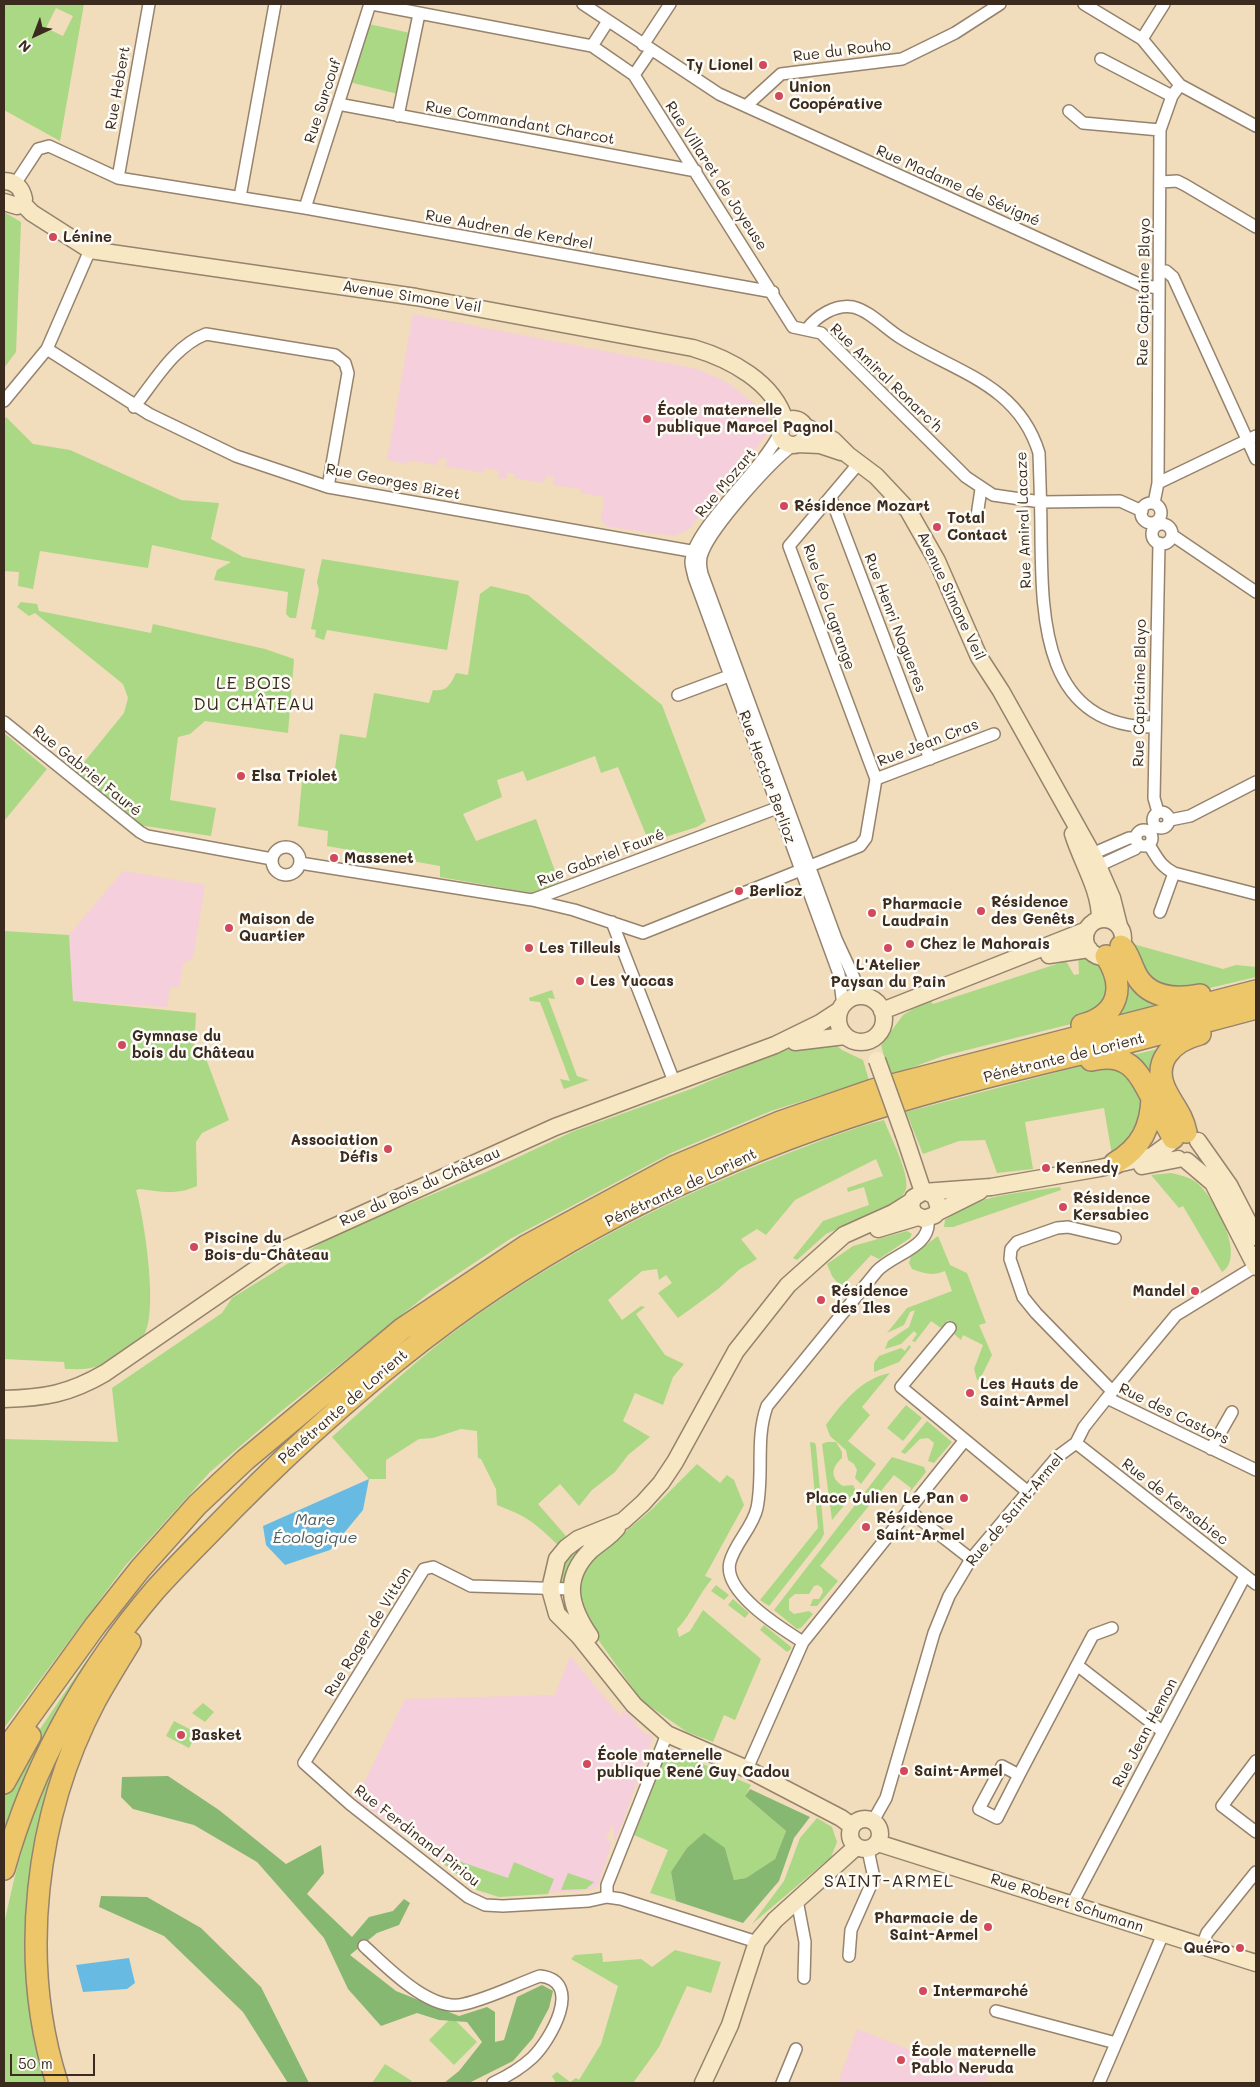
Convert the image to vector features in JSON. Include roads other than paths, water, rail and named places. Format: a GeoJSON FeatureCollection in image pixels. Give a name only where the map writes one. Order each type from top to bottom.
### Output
{"type":"FeatureCollection","features":[{"type":"Feature","properties":{"kind":"highway"},"geometry":{"type":"LineString","coordinates":[[1109,944],[1126,952],[1135,973],[1145,987],[1152,993],[1163,996],[1188,998],[1256,982]]}},
{"type":"Feature","properties":{"kind":"highway"},"geometry":{"type":"LineString","coordinates":[[873,1090],[970,1055],[1092,1022],[1101,1017],[1109,1012],[1117,994],[1116,974],[1109,944]]}},
{"type":"Feature","properties":{"kind":"highway","name":"Pénétrante de Lorient"},"geometry":{"type":"LineString","coordinates":[[245,1460],[402,1329],[526,1246],[673,1167],[780,1122],[873,1090],[1256,991]]}},
{"type":"Feature","properties":{"kind":"highway","name":"Pénétrante de Lorient"},"geometry":{"type":"LineString","coordinates":[[199,1544],[271,1471],[386,1368],[452,1318],[536,1262],[632,1209],[733,1162],[822,1127],[970,1082],[1256,1008]]}},
{"type":"Feature","properties":{"kind":"highway"},"geometry":{"type":"LineString","coordinates":[[1182,1139],[1182,1116],[1166,1090],[1162,1078],[1165,1057],[1174,1044],[1189,1037],[1256,1018]]}},
{"type":"Feature","properties":{"kind":"highway"},"geometry":{"type":"LineString","coordinates":[[822,1127],[1094,1059],[1112,1058],[1126,1062],[1146,1082],[1152,1098],[1182,1139]]}},
{"type":"Feature","properties":{"kind":"highway"},"geometry":{"type":"LineString","coordinates":[[1108,1166],[1135,1149],[1147,1131],[1150,1122],[1152,1098]]}},
{"type":"Feature","properties":{"kind":"highway"},"geometry":{"type":"LineString","coordinates":[[4,1752],[65,1665],[140,1568],[198,1505],[245,1460]]}},
{"type":"Feature","properties":{"kind":"highway"},"geometry":{"type":"LineString","coordinates":[[4,1783],[39,1721],[92,1644],[161,1559],[220,1494],[245,1460]]}},
{"type":"Feature","properties":{"kind":"highway"},"geometry":{"type":"LineString","coordinates":[[4,1869],[14,1834],[37,1772],[54,1738],[90,1676],[142,1606],[199,1544]]}},
{"type":"Feature","properties":{"kind":"highway"},"geometry":{"type":"LineString","coordinates":[[57,2083],[45,2033],[37,1951],[42,1862],[52,1820],[71,1757],[95,1702],[130,1642],[175,1581],[199,1544]]}},
{"type":"Feature","properties":{"kind":"street","name":"Rue Hebert"},"geometry":{"type":"LineString","coordinates":[[118,178],[149,4]]}},
{"type":"Feature","properties":{"kind":"street"},"geometry":{"type":"LineString","coordinates":[[240,198],[275,4]]}},
{"type":"Feature","properties":{"kind":"street","name":"Rue Villaret de Joyeuse"},"geometry":{"type":"LineString","coordinates":[[371,4],[592,46],[634,75],[773,292]]}},
{"type":"Feature","properties":{"kind":"street","name":"Rue Surcouf"},"geometry":{"type":"LineString","coordinates":[[305,208],[371,4]]}},
{"type":"Feature","properties":{"kind":"street","name":"Rue Madame de Sévigné"},"geometry":{"type":"LineString","coordinates":[[582,4],[719,94],[1141,285],[1158,288]]}},
{"type":"Feature","properties":{"kind":"street"},"geometry":{"type":"LineString","coordinates":[[634,75],[670,4]]}},
{"type":"Feature","properties":{"kind":"street","name":"Rue du Rouho"},"geometry":{"type":"LineString","coordinates":[[746,106],[781,74],[902,59],[955,33],[1000,4]]}},
{"type":"Feature","properties":{"kind":"street"},"geometry":{"type":"LineString","coordinates":[[1084,4],[1142,39],[1180,85],[1256,126]]}},
{"type":"Feature","properties":{"kind":"street"},"geometry":{"type":"LineString","coordinates":[[1142,39],[1164,4]]}},
{"type":"Feature","properties":{"kind":"street"},"geometry":{"type":"LineString","coordinates":[[398,116],[419,14]]}},
{"type":"Feature","properties":{"kind":"street"},"geometry":{"type":"LineString","coordinates":[[592,46],[608,21]]}},
{"type":"Feature","properties":{"kind":"street"},"geometry":{"type":"LineString","coordinates":[[1101,59],[1172,96]]}},
{"type":"Feature","properties":{"kind":"street","name":"Rue Capitaine Blayo"},"geometry":{"type":"LineString","coordinates":[[1154,503],[1158,483],[1160,130],[1172,96],[1180,85]]}},
{"type":"Feature","properties":{"kind":"street","name":"Rue Commandant Charcot"},"geometry":{"type":"LineString","coordinates":[[338,104],[696,171]]}},
{"type":"Feature","properties":{"kind":"street"},"geometry":{"type":"LineString","coordinates":[[1069,111],[1083,123],[1160,130]]}},
{"type":"Feature","properties":{"kind":"street","name":"Rue Audren de Kerdrel"},"geometry":{"type":"LineString","coordinates":[[9,183],[38,149],[49,146],[118,178],[305,208],[773,292]]}},
{"type":"Feature","properties":{"kind":"street"},"geometry":{"type":"LineString","coordinates":[[1161,182],[1177,181],[1256,226]]}},
{"type":"Feature","properties":{"kind":"street"},"geometry":{"type":"LineString","coordinates":[[4,202],[12,206],[22,203],[24,199],[22,192],[9,183]]}},
{"type":"Feature","properties":{"kind":"street","name":"Avenue Simone Veil"},"geometry":{"type":"LineString","coordinates":[[22,203],[32,213],[90,250],[422,298],[693,348],[721,357],[750,376],[772,395],[782,428]]}},
{"type":"Feature","properties":{"kind":"street"},"geometry":{"type":"LineString","coordinates":[[4,401],[47,349],[90,250]]}},
{"type":"Feature","properties":{"kind":"street"},"geometry":{"type":"LineString","coordinates":[[1159,271],[1166,271],[1173,277],[1252,438],[1256,459]]}},
{"type":"Feature","properties":{"kind":"street","name":"Rue Amiral Ronarc'h"},"geometry":{"type":"LineString","coordinates":[[773,292],[793,327],[821,333],[966,477],[981,489],[993,495],[1041,502],[1120,502],[1142,511]]}},
{"type":"Feature","properties":{"kind":"street","name":"Rue Amiral Lacaze"},"geometry":{"type":"LineString","coordinates":[[807,329],[814,320],[834,308],[854,307],[902,338],[968,372],[994,389],[1025,422],[1034,438],[1039,453],[1042,600],[1048,637],[1062,675],[1074,694],[1099,716],[1123,725],[1154,727]]}},
{"type":"Feature","properties":{"kind":"street"},"geometry":{"type":"LineString","coordinates":[[134,407],[181,349],[192,339],[206,334],[335,355],[345,363],[348,373],[328,487]]}},
{"type":"Feature","properties":{"kind":"street","name":"Rue Georges Bizet"},"geometry":{"type":"LineString","coordinates":[[47,349],[134,407],[236,456],[328,487],[698,551]]}},
{"type":"Feature","properties":{"kind":"street"},"geometry":{"type":"LineString","coordinates":[[796,419],[804,426],[805,436],[796,445],[783,441],[782,428],[796,419]]}},
{"type":"Feature","properties":{"kind":"street","name":"Avenue Simone Veil"},"geometry":{"type":"LineString","coordinates":[[804,426],[826,435],[892,492],[908,510],[924,536],[979,658],[1001,691],[1095,860],[1112,898],[1109,944]]}},
{"type":"Feature","properties":{"kind":"street","name":"Rue Mozart"},"geometry":{"type":"LineString","coordinates":[[698,551],[714,519],[768,455],[782,428]]}},
{"type":"Feature","properties":{"kind":"street"},"geometry":{"type":"LineString","coordinates":[[1158,483],[1252,438]]}},
{"type":"Feature","properties":{"kind":"street","name":"Avenue Simone Veil"},"geometry":{"type":"LineString","coordinates":[[796,445],[820,445],[854,459]]}},
{"type":"Feature","properties":{"kind":"street","name":"Rue Mozart"},"geometry":{"type":"LineString","coordinates":[[698,551],[775,461],[796,445]]}},
{"type":"Feature","properties":{"kind":"street","name":"Rue Léo Lagrange"},"geometry":{"type":"LineString","coordinates":[[854,459],[831,498],[789,546],[876,780]]}},
{"type":"Feature","properties":{"kind":"street"},"geometry":{"type":"LineString","coordinates":[[977,516],[981,489]]}},
{"type":"Feature","properties":{"kind":"street","name":"Rue Henri Nogueres"},"geometry":{"type":"LineString","coordinates":[[831,498],[930,759]]}},
{"type":"Feature","properties":{"kind":"street"},"geometry":{"type":"LineString","coordinates":[[1154,503],[1159,507],[1166,525],[1166,543],[1159,543],[1154,540],[1150,527],[1143,518],[1142,511],[1147,504],[1154,503]]}},
{"type":"Feature","properties":{"kind":"street"},"geometry":{"type":"LineString","coordinates":[[1150,527],[1166,525],[1256,592]]}},
{"type":"Feature","properties":{"kind":"street","name":"Rue Capitaine Blayo"},"geometry":{"type":"LineString","coordinates":[[1159,543],[1154,798],[1160,820]]}},
{"type":"Feature","properties":{"kind":"street","name":"Rue Hector Berlioz"},"geometry":{"type":"LineString","coordinates":[[698,551],[691,562],[694,577],[734,674],[805,868],[839,974],[842,1008]]}},
{"type":"Feature","properties":{"kind":"street"},"geometry":{"type":"LineString","coordinates":[[678,695],[734,674]]}},
{"type":"Feature","properties":{"kind":"street","name":"Rue Gabriel Fauré"},"geometry":{"type":"LineString","coordinates":[[4,722],[147,836],[272,859]]}},
{"type":"Feature","properties":{"kind":"street","name":"Rue Jean Cras"},"geometry":{"type":"LineString","coordinates":[[532,900],[574,910],[643,933],[860,846],[866,838],[876,780],[994,734]]}},
{"type":"Feature","properties":{"kind":"street"},"geometry":{"type":"LineString","coordinates":[[1095,860],[1135,849],[1160,820],[1190,816],[1256,782]]}},
{"type":"Feature","properties":{"kind":"street","name":"Rue Gabriel Fauré"},"geometry":{"type":"LineString","coordinates":[[300,863],[532,900],[783,806]]}},
{"type":"Feature","properties":{"kind":"street","name":"Avenue Simone Veil"},"geometry":{"type":"LineString","coordinates":[[1064,806],[1078,850],[1093,882],[1100,919]]}},
{"type":"Feature","properties":{"kind":"street"},"geometry":{"type":"LineString","coordinates":[[1144,839],[1160,864],[1174,873],[1256,894]]}},
{"type":"Feature","properties":{"kind":"street"},"geometry":{"type":"LineString","coordinates":[[287,847],[297,852],[300,863],[295,873],[284,875],[275,870],[272,859],[277,850],[287,847]]}},
{"type":"Feature","properties":{"kind":"street","name":"Rue Hector Berlioz"},"geometry":{"type":"LineString","coordinates":[[805,868],[855,980],[867,997]]}},
{"type":"Feature","properties":{"kind":"street"},"geometry":{"type":"LineString","coordinates":[[1160,912],[1174,873]]}},
{"type":"Feature","properties":{"kind":"street"},"geometry":{"type":"LineString","coordinates":[[882,1011],[1087,930],[1100,919],[1112,921],[1109,944]]}},
{"type":"Feature","properties":{"kind":"street"},"geometry":{"type":"LineString","coordinates":[[612,922],[675,1084]]}},
{"type":"Feature","properties":{"kind":"street"},"geometry":{"type":"LineString","coordinates":[[1087,930],[1086,942],[1109,944]]}},
{"type":"Feature","properties":{"kind":"street"},"geometry":{"type":"LineString","coordinates":[[991,969],[1062,952],[1109,944]]}},
{"type":"Feature","properties":{"kind":"street"},"geometry":{"type":"LineString","coordinates":[[867,997],[879,1005],[882,1011],[882,1029],[874,1039],[856,1042],[845,1036],[839,1023],[842,1008],[854,998],[867,997]]}},
{"type":"Feature","properties":{"kind":"street","name":"Rue du Bois du Château"},"geometry":{"type":"LineString","coordinates":[[4,1399],[40,1398],[76,1388],[105,1373],[285,1249],[555,1128],[775,1045],[820,1023],[842,1008]]}},
{"type":"Feature","properties":{"kind":"street","name":"Rue du Bois du Château"},"geometry":{"type":"LineString","coordinates":[[775,1045],[822,1037],[845,1036]]}},
{"type":"Feature","properties":{"kind":"street"},"geometry":{"type":"LineString","coordinates":[[868,1041],[877,1060],[904,1135],[921,1195],[912,1210],[928,1216]]}},
{"type":"Feature","properties":{"kind":"street"},"geometry":{"type":"LineString","coordinates":[[1108,1166],[1130,1168],[1183,1160],[1196,1156],[1182,1139]]}},
{"type":"Feature","properties":{"kind":"street"},"geometry":{"type":"LineString","coordinates":[[634,1705],[577,1616],[572,1600],[576,1570],[582,1560],[643,1503],[675,1462],[723,1372],[748,1334],[788,1285],[844,1234],[893,1213],[921,1195],[991,1186],[1108,1166],[1152,1156],[1182,1139]]}},
{"type":"Feature","properties":{"kind":"street"},"geometry":{"type":"LineString","coordinates":[[1182,1139],[1229,1185],[1256,1237]]}},
{"type":"Feature","properties":{"kind":"street","name":"Rue de Saint-Armel"},"geometry":{"type":"LineString","coordinates":[[873,1821],[886,1798],[934,1634],[949,1596],[971,1559],[1057,1457],[1076,1443],[1084,1427],[1109,1394],[1176,1315],[1256,1266],[1217,1190],[1171,1152],[1182,1139]]}},
{"type":"Feature","properties":{"kind":"street"},"geometry":{"type":"LineString","coordinates":[[823,1252],[849,1238],[928,1216],[991,1186]]}},
{"type":"Feature","properties":{"kind":"street"},"geometry":{"type":"LineString","coordinates":[[803,1642],[778,1625],[740,1594],[730,1580],[730,1563],[757,1509],[761,1422],[767,1406],[877,1271],[891,1259],[918,1244],[929,1226],[928,1216],[938,1199],[921,1195]]}},
{"type":"Feature","properties":{"kind":"street","name":"Rue des Castors"},"geometry":{"type":"LineString","coordinates":[[1115,1238],[1068,1227],[1057,1228],[1017,1242],[1011,1249],[1010,1259],[1023,1297],[1109,1394],[1211,1449],[1256,1470]]}},
{"type":"Feature","properties":{"kind":"street"},"geometry":{"type":"LineString","coordinates":[[950,1328],[901,1387],[1028,1492]]}},
{"type":"Feature","properties":{"kind":"street"},"geometry":{"type":"LineString","coordinates":[[1211,1449],[1232,1412]]}},
{"type":"Feature","properties":{"kind":"street"},"geometry":{"type":"LineString","coordinates":[[747,1769],[803,1642],[965,1440]]}},
{"type":"Feature","properties":{"kind":"street","name":"Rue de Kersabiec"},"geometry":{"type":"LineString","coordinates":[[1076,1443],[1256,1584]]}},
{"type":"Feature","properties":{"kind":"street"},"geometry":{"type":"LineString","coordinates":[[908,1510],[971,1559]]}},
{"type":"Feature","properties":{"kind":"street"},"geometry":{"type":"LineString","coordinates":[[623,1521],[578,1539],[566,1548],[557,1559],[550,1589],[557,1614],[579,1636],[634,1705],[668,1734],[747,1769],[841,1818],[852,1826]]}},
{"type":"Feature","properties":{"kind":"street","name":"Rue Roger de Vitton"},"geometry":{"type":"LineString","coordinates":[[304,1763],[424,1569],[433,1567],[471,1586],[572,1589]]}},
{"type":"Feature","properties":{"kind":"street","name":"Rue Jean Hemon"},"geometry":{"type":"LineString","coordinates":[[1072,1904],[1245,1576]]}},
{"type":"Feature","properties":{"kind":"street"},"geometry":{"type":"LineString","coordinates":[[1019,1775],[1093,1635],[1112,1628]]}},
{"type":"Feature","properties":{"kind":"street"},"geometry":{"type":"LineString","coordinates":[[1077,1665],[1162,1732]]}},
{"type":"Feature","properties":{"kind":"street"},"geometry":{"type":"LineString","coordinates":[[607,1897],[607,1885],[668,1734]]}},
{"type":"Feature","properties":{"kind":"street"},"geometry":{"type":"LineString","coordinates":[[1256,1761],[1222,1806],[1256,1832]]}},
{"type":"Feature","properties":{"kind":"street","name":"Rue Ferdinand Piriou"},"geometry":{"type":"LineString","coordinates":[[304,1763],[350,1804],[468,1897],[476,1901],[503,1906],[589,1901],[607,1897],[621,1899],[757,1942]]}},
{"type":"Feature","properties":{"kind":"street"},"geometry":{"type":"LineString","coordinates":[[704,2083],[730,2025],[757,1942],[774,1920],[836,1867],[867,1846],[880,1830],[873,1821],[861,1819],[852,1826],[850,1840],[867,1846]]}},
{"type":"Feature","properties":{"kind":"street"},"geometry":{"type":"LineString","coordinates":[[848,1956],[850,1930],[874,1878],[867,1846]]}},
{"type":"Feature","properties":{"kind":"street","name":"Rue Robert Schumann"},"geometry":{"type":"LineString","coordinates":[[867,1846],[1072,1904],[1256,1963]]}},
{"type":"Feature","properties":{"kind":"street"},"geometry":{"type":"LineString","coordinates":[[1202,1946],[1207,1933],[1256,1872]]}},
{"type":"Feature","properties":{"kind":"street"},"geometry":{"type":"LineString","coordinates":[[797,1900],[804,1942],[804,1978]]}},
{"type":"Feature","properties":{"kind":"street"},"geometry":{"type":"LineString","coordinates":[[1099,2083],[1163,1934]]}},
{"type":"Feature","properties":{"kind":"street"},"geometry":{"type":"LineString","coordinates":[[364,1946],[409,1985],[444,2003],[462,2005],[540,1976],[548,1977],[556,1982],[562,1991],[563,1998],[556,2023],[548,2040],[516,2072],[493,2083]]}},
{"type":"Feature","properties":{"kind":"street"},"geometry":{"type":"LineString","coordinates":[[996,2011],[1116,2043]]}},
{"type":"Feature","properties":{"kind":"street"},"geometry":{"type":"LineString","coordinates":[[782,2083],[796,2049]]}},
{"type":"Feature","properties":{"kind":"water","name":"Mare Écologique"},"geometry":{"type":"Polygon","coordinates":[[[369,1479],[363,1510],[330,1550],[285,1565],[266,1545],[263,1526],[369,1479]]]}},
{"type":"Feature","properties":{"kind":"water"},"geometry":{"type":"Polygon","coordinates":[[[129,1958],[135,1983],[127,1989],[83,1992],[76,1965],[129,1958]]]}},
{"type":"Feature","properties":{"kind":"place","name":"Ty Lionel"},"geometry":{"type":"Point","coordinates":[763,65]}},
{"type":"Feature","properties":{"kind":"place","name":"Union Coopérative"},"geometry":{"type":"Point","coordinates":[779,96]}},
{"type":"Feature","properties":{"kind":"place","name":"Lénine"},"geometry":{"type":"Point","coordinates":[53,237]}},
{"type":"Feature","properties":{"kind":"place","name":"École maternelle publique Marcel Pagnol"},"geometry":{"type":"Point","coordinates":[647,419]}},
{"type":"Feature","properties":{"kind":"place","name":"Résidence Mozart"},"geometry":{"type":"Point","coordinates":[784,506]}},
{"type":"Feature","properties":{"kind":"place","name":"Total Contact"},"geometry":{"type":"Point","coordinates":[937,527]}},
{"type":"Feature","properties":{"kind":"place","name":"Elsa Triolet"},"geometry":{"type":"Point","coordinates":[241,776]}},
{"type":"Feature","properties":{"kind":"place","name":"Massenet"},"geometry":{"type":"Point","coordinates":[334,858]}},
{"type":"Feature","properties":{"kind":"place","name":"Berlioz"},"geometry":{"type":"Point","coordinates":[739,891]}},
{"type":"Feature","properties":{"kind":"place","name":"Résidence des Genêts"},"geometry":{"type":"Point","coordinates":[981,911]}},
{"type":"Feature","properties":{"kind":"place","name":"Pharmacie Laudrain"},"geometry":{"type":"Point","coordinates":[872,913]}},
{"type":"Feature","properties":{"kind":"place","name":"Maison de Quartier"},"geometry":{"type":"Point","coordinates":[229,928]}},
{"type":"Feature","properties":{"kind":"place","name":"Chez le Mahorais"},"geometry":{"type":"Point","coordinates":[910,944]}},
{"type":"Feature","properties":{"kind":"place","name":"Les Tilleuls"},"geometry":{"type":"Point","coordinates":[529,948]}},
{"type":"Feature","properties":{"kind":"place","name":"L'Atelier Paysan du Pain"},"geometry":{"type":"Point","coordinates":[888,948]}},
{"type":"Feature","properties":{"kind":"place","name":"Les Yuccas"},"geometry":{"type":"Point","coordinates":[580,981]}},
{"type":"Feature","properties":{"kind":"place","name":"Gymnase du bois du Château"},"geometry":{"type":"Point","coordinates":[122,1045]}},
{"type":"Feature","properties":{"kind":"place","name":"Association Défis"},"geometry":{"type":"Point","coordinates":[388,1149]}},
{"type":"Feature","properties":{"kind":"place","name":"Kennedy"},"geometry":{"type":"Point","coordinates":[1046,1168]}},
{"type":"Feature","properties":{"kind":"place","name":"Résidence Kersabiec"},"geometry":{"type":"Point","coordinates":[1063,1207]}},
{"type":"Feature","properties":{"kind":"place","name":"Piscine du Bois-du-Château"},"geometry":{"type":"Point","coordinates":[194,1247]}},
{"type":"Feature","properties":{"kind":"place","name":"Mandel"},"geometry":{"type":"Point","coordinates":[1195,1291]}},
{"type":"Feature","properties":{"kind":"place","name":"Résidence des Iles"},"geometry":{"type":"Point","coordinates":[821,1300]}},
{"type":"Feature","properties":{"kind":"place","name":"Les Hauts de Saint-Armel"},"geometry":{"type":"Point","coordinates":[970,1393]}},
{"type":"Feature","properties":{"kind":"place","name":"Place Julien Le Pan"},"geometry":{"type":"Point","coordinates":[964,1498]}},
{"type":"Feature","properties":{"kind":"place","name":"Résidence Saint-Armel"},"geometry":{"type":"Point","coordinates":[866,1527]}},
{"type":"Feature","properties":{"kind":"place","name":"Basket"},"geometry":{"type":"Point","coordinates":[181,1735]}},
{"type":"Feature","properties":{"kind":"place","name":"École maternelle publique René Guy Cadou"},"geometry":{"type":"Point","coordinates":[587,1764]}},
{"type":"Feature","properties":{"kind":"place","name":"Saint-Armel"},"geometry":{"type":"Point","coordinates":[904,1771]}},
{"type":"Feature","properties":{"kind":"place","name":"Pharmacie de Saint-Armel"},"geometry":{"type":"Point","coordinates":[988,1927]}},
{"type":"Feature","properties":{"kind":"place","name":"Quéro"},"geometry":{"type":"Point","coordinates":[1240,1948]}},
{"type":"Feature","properties":{"kind":"place","name":"Intermarché"},"geometry":{"type":"Point","coordinates":[923,1991]}},
{"type":"Feature","properties":{"kind":"place","name":"École maternelle Pablo Neruda"},"geometry":{"type":"Point","coordinates":[901,2060]}},
{"type":"Feature","properties":{"kind":"district","name":"LE BOIS DU CHÂTEAU"},"geometry":{"type":"Point","coordinates":[254,693]}},
{"type":"Feature","properties":{"kind":"district","name":"SAINT-ARMEL"},"geometry":{"type":"Point","coordinates":[889,1881]}}]}
